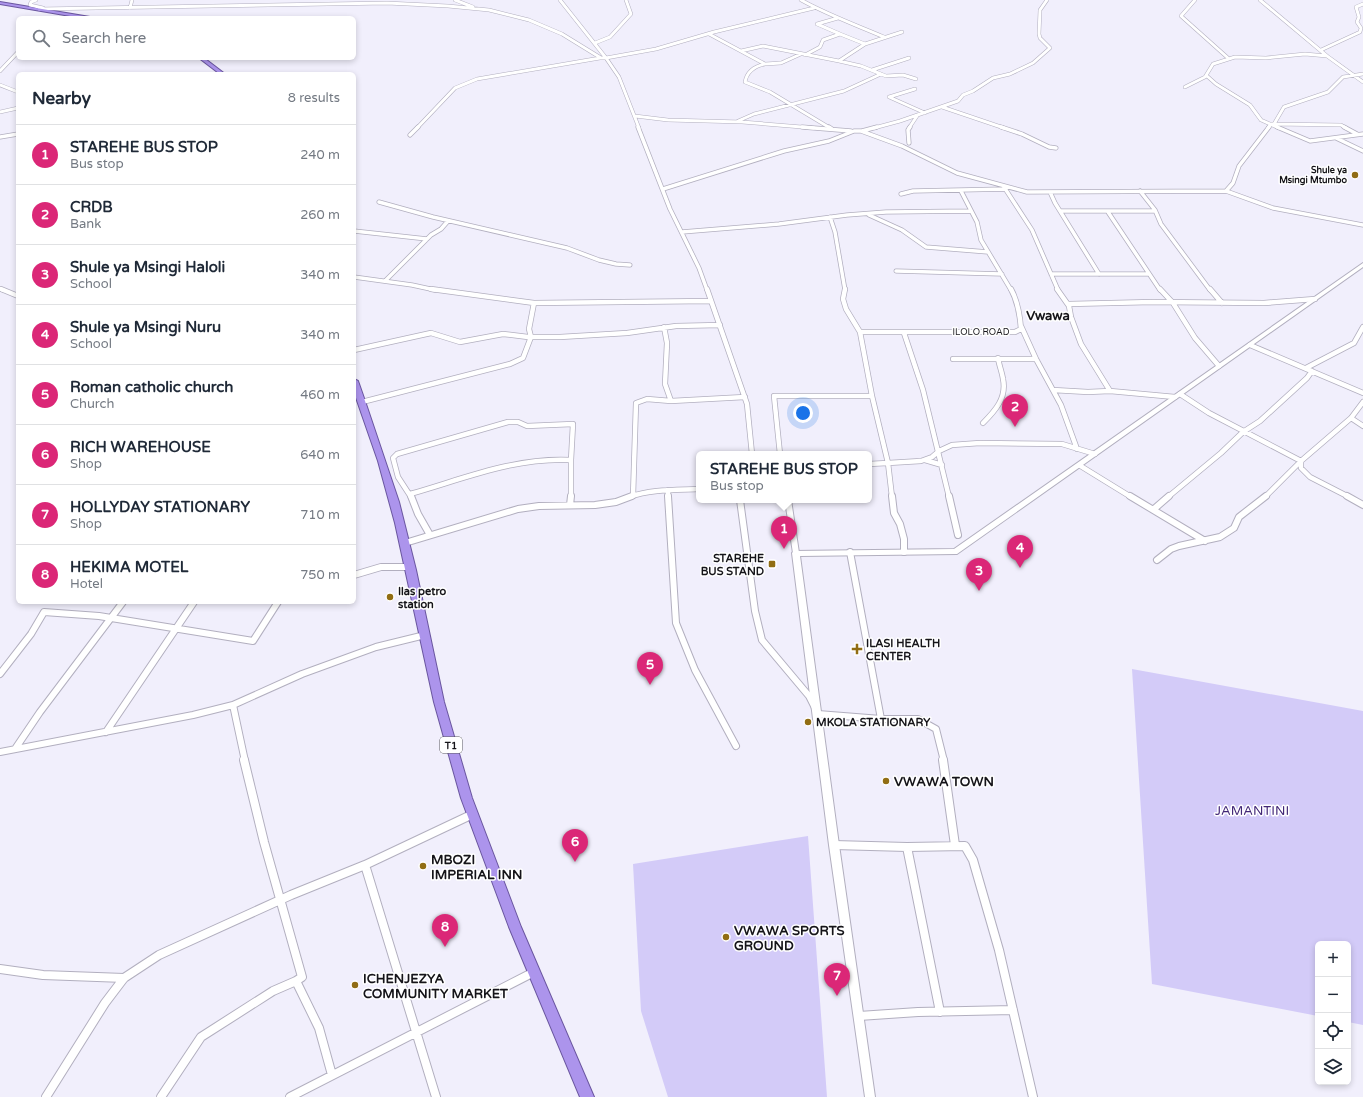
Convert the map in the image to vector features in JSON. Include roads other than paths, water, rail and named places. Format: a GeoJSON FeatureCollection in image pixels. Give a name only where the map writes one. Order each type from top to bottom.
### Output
{"type":"FeatureCollection","features":[{"type":"Feature","properties":{"kind":"highway"},"geometry":{"type":"LineString","coordinates":[[0,3],[79,16]]}},
{"type":"Feature","properties":{"kind":"highway"},"geometry":{"type":"LineString","coordinates":[[204,60],[220,72]]}},
{"type":"Feature","properties":{"kind":"highway","name":"T1"},"geometry":{"type":"LineString","coordinates":[[356,387],[377,444],[405,543],[424,635],[453,754],[494,878],[587,1097]]}},
{"type":"Feature","properties":{"kind":"street"},"geometry":{"type":"LineString","coordinates":[[36,0],[31,2],[30,6],[46,8],[130,8],[418,4],[474,9],[520,18],[548,27],[601,58]]}},
{"type":"Feature","properties":{"kind":"street"},"geometry":{"type":"LineString","coordinates":[[130,8],[132,0]]}},
{"type":"Feature","properties":{"kind":"street"},"geometry":{"type":"LineString","coordinates":[[418,4],[429,0]]}},
{"type":"Feature","properties":{"kind":"street"},"geometry":{"type":"LineString","coordinates":[[456,0],[469,5],[474,9]]}},
{"type":"Feature","properties":{"kind":"street"},"geometry":{"type":"LineString","coordinates":[[560,0],[595,43],[619,77],[663,190],[699,268],[720,325],[747,404],[752,451]]}},
{"type":"Feature","properties":{"kind":"street"},"geometry":{"type":"LineString","coordinates":[[595,43],[610,37],[630,15],[626,0]]}},
{"type":"Feature","properties":{"kind":"street"},"geometry":{"type":"LineString","coordinates":[[801,0],[814,8],[884,37]]}},
{"type":"Feature","properties":{"kind":"street"},"geometry":{"type":"LineString","coordinates":[[635,116],[668,120],[738,122],[835,131],[861,131],[919,115],[958,101],[963,96],[993,78],[1010,74],[1033,63],[1050,48],[1040,38],[1039,34],[1040,10],[1047,0]]}},
{"type":"Feature","properties":{"kind":"street"},"geometry":{"type":"LineString","coordinates":[[1196,0],[1181,16],[1195,30],[1210,40],[1228,58]]}},
{"type":"Feature","properties":{"kind":"street"},"geometry":{"type":"LineString","coordinates":[[1260,0],[1327,56],[1363,82]]}},
{"type":"Feature","properties":{"kind":"street"},"geometry":{"type":"LineString","coordinates":[[1321,50],[1361,32],[1361,28],[1357,22],[1359,17],[1356,7],[1363,4]]}},
{"type":"Feature","properties":{"kind":"street"},"geometry":{"type":"LineString","coordinates":[[39,9],[46,8]]}},
{"type":"Feature","properties":{"kind":"street"},"geometry":{"type":"LineString","coordinates":[[410,135],[455,88],[477,79],[664,47],[709,34],[814,8]]}},
{"type":"Feature","properties":{"kind":"street"},"geometry":{"type":"LineString","coordinates":[[839,18],[817,24],[865,44]]}},
{"type":"Feature","properties":{"kind":"street"},"geometry":{"type":"LineString","coordinates":[[839,61],[865,44],[902,32]]}},
{"type":"Feature","properties":{"kind":"street"},"geometry":{"type":"LineString","coordinates":[[709,34],[765,64]]}},
{"type":"Feature","properties":{"kind":"street"},"geometry":{"type":"LineString","coordinates":[[806,55],[820,47],[823,40],[840,34]]}},
{"type":"Feature","properties":{"kind":"street"},"geometry":{"type":"LineString","coordinates":[[741,51],[763,46],[839,61],[881,74],[903,75],[916,79]]}},
{"type":"Feature","properties":{"kind":"street"},"geometry":{"type":"LineString","coordinates":[[0,71],[16,54]]}},
{"type":"Feature","properties":{"kind":"street"},"geometry":{"type":"LineString","coordinates":[[801,54],[781,62],[765,64],[752,68],[745,81],[770,92],[843,136]]}},
{"type":"Feature","properties":{"kind":"street"},"geometry":{"type":"LineString","coordinates":[[1186,87],[1207,76],[1213,64],[1228,58],[1285,57],[1305,54],[1327,56]]}},
{"type":"Feature","properties":{"kind":"street"},"geometry":{"type":"LineString","coordinates":[[872,70],[909,58]]}},
{"type":"Feature","properties":{"kind":"street"},"geometry":{"type":"LineString","coordinates":[[738,122],[754,114],[844,91],[881,74]]}},
{"type":"Feature","properties":{"kind":"street"},"geometry":{"type":"LineString","coordinates":[[1226,191],[1233,184],[1239,166],[1284,108],[1290,104],[1308,100],[1328,92],[1343,77],[1363,74]]}},
{"type":"Feature","properties":{"kind":"street"},"geometry":{"type":"LineString","coordinates":[[1207,76],[1217,85],[1231,92],[1252,106],[1255,114],[1261,120],[1310,141],[1363,134]]}},
{"type":"Feature","properties":{"kind":"street"},"geometry":{"type":"LineString","coordinates":[[0,85],[16,91]]}},
{"type":"Feature","properties":{"kind":"street"},"geometry":{"type":"LineString","coordinates":[[915,89],[889,97],[925,113]]}},
{"type":"Feature","properties":{"kind":"street"},"geometry":{"type":"LineString","coordinates":[[0,112],[16,108]]}},
{"type":"Feature","properties":{"kind":"street"},"geometry":{"type":"LineString","coordinates":[[942,108],[1022,134],[1049,147],[1056,148]]}},
{"type":"Feature","properties":{"kind":"street"},"geometry":{"type":"LineString","coordinates":[[909,143],[908,130],[915,118],[919,115]]}},
{"type":"Feature","properties":{"kind":"street"},"geometry":{"type":"LineString","coordinates":[[1273,124],[1341,125],[1357,134]]}},
{"type":"Feature","properties":{"kind":"street"},"geometry":{"type":"LineString","coordinates":[[663,190],[784,151],[829,141],[854,131]]}},
{"type":"Feature","properties":{"kind":"street"},"geometry":{"type":"LineString","coordinates":[[861,131],[902,146],[957,172],[1005,188],[1027,192],[1226,191],[1273,208],[1363,225]]}},
{"type":"Feature","properties":{"kind":"street"},"geometry":{"type":"LineString","coordinates":[[0,137],[16,134]]}},
{"type":"Feature","properties":{"kind":"street"},"geometry":{"type":"LineString","coordinates":[[1336,138],[1363,151]]}},
{"type":"Feature","properties":{"kind":"street"},"geometry":{"type":"LineString","coordinates":[[901,194],[913,191],[961,192],[1005,188]]}},
{"type":"Feature","properties":{"kind":"street"},"geometry":{"type":"LineString","coordinates":[[1005,188],[1032,230],[1057,289],[1068,304],[1081,344],[1110,391]]}},
{"type":"Feature","properties":{"kind":"street"},"geometry":{"type":"LineString","coordinates":[[1140,191],[1151,203],[1159,216],[1161,224],[1210,290],[1222,303]]}},
{"type":"Feature","properties":{"kind":"street","name":"ILOLO ROAD"},"geometry":{"type":"LineString","coordinates":[[860,332],[1015,332],[1021,329],[1020,310],[1015,295],[981,240],[978,225],[961,192]]}},
{"type":"Feature","properties":{"kind":"street"},"geometry":{"type":"LineString","coordinates":[[1050,192],[1054,203],[1062,211],[1084,252],[1099,274]]}},
{"type":"Feature","properties":{"kind":"street"},"geometry":{"type":"LineString","coordinates":[[379,202],[448,221],[567,248],[599,260],[616,264],[630,265]]}},
{"type":"Feature","properties":{"kind":"street"},"geometry":{"type":"LineString","coordinates":[[682,232],[779,224],[865,213],[900,211],[971,211]]}},
{"type":"Feature","properties":{"kind":"street"},"geometry":{"type":"LineString","coordinates":[[1062,211],[1155,211]]}},
{"type":"Feature","properties":{"kind":"street"},"geometry":{"type":"LineString","coordinates":[[1108,212],[1149,274],[1173,303],[1210,358],[1219,366]]}},
{"type":"Feature","properties":{"kind":"street"},"geometry":{"type":"LineString","coordinates":[[865,213],[902,230],[926,247],[988,252]]}},
{"type":"Feature","properties":{"kind":"street"},"geometry":{"type":"LineString","coordinates":[[830,217],[835,232],[845,291],[843,299],[846,308],[860,332],[872,396],[888,463],[894,513],[900,524],[904,539],[904,552]]}},
{"type":"Feature","properties":{"kind":"street"},"geometry":{"type":"LineString","coordinates":[[385,281],[431,235],[442,229],[448,221]]}},
{"type":"Feature","properties":{"kind":"street"},"geometry":{"type":"LineString","coordinates":[[356,231],[427,239]]}},
{"type":"Feature","properties":{"kind":"street"},"geometry":{"type":"LineString","coordinates":[[796,553],[955,552],[1363,265]]}},
{"type":"Feature","properties":{"kind":"street"},"geometry":{"type":"LineString","coordinates":[[896,271],[930,270],[951,273],[1002,274]]}},
{"type":"Feature","properties":{"kind":"street"},"geometry":{"type":"LineString","coordinates":[[1051,274],[1149,274]]}},
{"type":"Feature","properties":{"kind":"street"},"geometry":{"type":"LineString","coordinates":[[356,277],[438,291],[534,303],[711,301]]}},
{"type":"Feature","properties":{"kind":"street"},"geometry":{"type":"LineString","coordinates":[[0,289],[16,295]]}},
{"type":"Feature","properties":{"kind":"street"},"geometry":{"type":"LineString","coordinates":[[1068,304],[1264,303],[1315,299]]}},
{"type":"Feature","properties":{"kind":"street"},"geometry":{"type":"LineString","coordinates":[[362,402],[510,364],[523,358],[531,337],[529,329],[534,303]]}},
{"type":"Feature","properties":{"kind":"street"},"geometry":{"type":"LineString","coordinates":[[356,350],[431,333],[460,342],[503,334],[531,337],[560,337],[627,333],[664,327],[720,325]]}},
{"type":"Feature","properties":{"kind":"street"},"geometry":{"type":"LineString","coordinates":[[1021,326],[1053,390],[1077,449]]}},
{"type":"Feature","properties":{"kind":"street"},"geometry":{"type":"LineString","coordinates":[[664,327],[667,343],[665,384],[671,401]]}},
{"type":"Feature","properties":{"kind":"street"},"geometry":{"type":"LineString","coordinates":[[1306,368],[1354,343],[1363,327]]}},
{"type":"Feature","properties":{"kind":"street"},"geometry":{"type":"LineString","coordinates":[[904,333],[923,390],[932,430],[939,451],[958,535]]}},
{"type":"Feature","properties":{"kind":"street"},"geometry":{"type":"LineString","coordinates":[[1250,345],[1266,354],[1306,368],[1363,393]]}},
{"type":"Feature","properties":{"kind":"street"},"geometry":{"type":"LineString","coordinates":[[983,423],[997,407],[1003,395],[1004,383],[998,358]]}},
{"type":"Feature","properties":{"kind":"street"},"geometry":{"type":"LineString","coordinates":[[953,359],[1036,358]]}},
{"type":"Feature","properties":{"kind":"street"},"geometry":{"type":"LineString","coordinates":[[1154,509],[1221,453],[1243,432],[1260,420],[1307,378],[1312,371]]}},
{"type":"Feature","properties":{"kind":"street"},"geometry":{"type":"LineString","coordinates":[[1053,390],[1088,392],[1110,391],[1177,396],[1243,432],[1301,461]]}},
{"type":"Feature","properties":{"kind":"street"},"geometry":{"type":"LineString","coordinates":[[780,451],[774,396],[872,396]]}},
{"type":"Feature","properties":{"kind":"street"},"geometry":{"type":"LineString","coordinates":[[633,496],[636,403],[647,399],[671,401],[745,398]]}},
{"type":"Feature","properties":{"kind":"street"},"geometry":{"type":"LineString","coordinates":[[1157,560],[1171,549],[1220,537],[1234,528],[1239,517],[1260,502],[1277,487],[1301,461],[1351,418],[1363,402]]}},
{"type":"Feature","properties":{"kind":"street"},"geometry":{"type":"LineString","coordinates":[[1351,418],[1363,426]]}},
{"type":"Feature","properties":{"kind":"street"},"geometry":{"type":"LineString","coordinates":[[430,535],[418,514],[410,494],[398,477],[393,458],[397,454],[508,422],[518,422],[527,426],[573,424],[570,505]]}},
{"type":"Feature","properties":{"kind":"street"},"geometry":{"type":"LineString","coordinates":[[872,464],[907,463],[924,460],[952,445],[980,443],[1062,444],[1095,454]]}},
{"type":"Feature","properties":{"kind":"street"},"geometry":{"type":"LineString","coordinates":[[410,494],[512,464],[550,458],[571,460]]}},
{"type":"Feature","properties":{"kind":"street"},"geometry":{"type":"LineString","coordinates":[[924,460],[942,464]]}},
{"type":"Feature","properties":{"kind":"street"},"geometry":{"type":"LineString","coordinates":[[1301,461],[1301,468],[1310,477],[1363,505]]}},
{"type":"Feature","properties":{"kind":"street"},"geometry":{"type":"LineString","coordinates":[[1079,465],[1205,541]]}},
{"type":"Feature","properties":{"kind":"street"},"geometry":{"type":"LineString","coordinates":[[405,543],[518,509],[540,506],[595,505],[616,502],[633,496],[668,490],[696,489]]}},
{"type":"Feature","properties":{"kind":"street"},"geometry":{"type":"LineString","coordinates":[[668,490],[676,623],[681,640],[708,695],[736,746]]}},
{"type":"Feature","properties":{"kind":"street"},"geometry":{"type":"LineString","coordinates":[[740,503],[755,611],[762,640],[809,696],[818,714]]}},
{"type":"Feature","properties":{"kind":"street"},"geometry":{"type":"LineString","coordinates":[[788,503],[818,714],[834,845],[870,1097]]}},
{"type":"Feature","properties":{"kind":"street"},"geometry":{"type":"LineString","coordinates":[[850,552],[881,719]]}},
{"type":"Feature","properties":{"kind":"street"},"geometry":{"type":"LineString","coordinates":[[356,574],[381,567],[410,567]]}},
{"type":"Feature","properties":{"kind":"street"},"geometry":{"type":"LineString","coordinates":[[15,749],[29,727],[122,604]]}},
{"type":"Feature","properties":{"kind":"street"},"geometry":{"type":"LineString","coordinates":[[106,732],[193,604]]}},
{"type":"Feature","properties":{"kind":"street"},"geometry":{"type":"LineString","coordinates":[[0,674],[31,634],[44,612],[112,618],[253,641],[277,604]]}},
{"type":"Feature","properties":{"kind":"street"},"geometry":{"type":"LineString","coordinates":[[0,752],[193,716],[233,705],[302,674],[376,647],[424,635]]}},
{"type":"Feature","properties":{"kind":"street"},"geometry":{"type":"LineString","coordinates":[[161,1097],[201,1037],[273,991],[302,977],[279,901],[252,799],[244,762],[240,728],[233,705]]}},
{"type":"Feature","properties":{"kind":"street"},"geometry":{"type":"LineString","coordinates":[[818,714],[881,719],[918,719],[936,730],[949,785],[955,845]]}},
{"type":"Feature","properties":{"kind":"street"},"geometry":{"type":"LineString","coordinates":[[46,1097],[105,1003],[124,978],[159,955],[279,901],[364,865],[473,814]]}},
{"type":"Feature","properties":{"kind":"street"},"geometry":{"type":"LineString","coordinates":[[834,845],[907,847],[965,846],[973,860],[999,950],[1033,1097]]}},
{"type":"Feature","properties":{"kind":"street"},"geometry":{"type":"LineString","coordinates":[[907,847],[940,1012]]}},
{"type":"Feature","properties":{"kind":"street"},"geometry":{"type":"LineString","coordinates":[[364,865],[436,1097]]}},
{"type":"Feature","properties":{"kind":"street"},"geometry":{"type":"LineString","coordinates":[[0,969],[43,976],[124,978]]}},
{"type":"Feature","properties":{"kind":"street"},"geometry":{"type":"LineString","coordinates":[[290,1097],[534,972]]}},
{"type":"Feature","properties":{"kind":"street"},"geometry":{"type":"LineString","coordinates":[[296,981],[319,1028],[332,1075]]}},
{"type":"Feature","properties":{"kind":"street"},"geometry":{"type":"LineString","coordinates":[[859,1016],[1013,1010]]}},
{"type":"Feature","properties":{"kind":"place","name":"Shule ya Msingi Mtumbo"},"geometry":{"type":"Point","coordinates":[1355,175]}},
{"type":"Feature","properties":{"kind":"place","name":"CRDB"},"geometry":{"type":"Point","coordinates":[1015,427]}},
{"type":"Feature","properties":{"kind":"place","name":"STAREHE BUS STOP"},"geometry":{"type":"Point","coordinates":[784,549]}},
{"type":"Feature","properties":{"kind":"place","name":"STAREHE BUS STAND"},"geometry":{"type":"Point","coordinates":[772,564]}},
{"type":"Feature","properties":{"kind":"place","name":"Shule ya Msingi Nuru"},"geometry":{"type":"Point","coordinates":[1020,568]}},
{"type":"Feature","properties":{"kind":"place","name":"Shule ya Msingi Haloli"},"geometry":{"type":"Point","coordinates":[979,591]}},
{"type":"Feature","properties":{"kind":"place","name":"Ilas petro station"},"geometry":{"type":"Point","coordinates":[390,597]}},
{"type":"Feature","properties":{"kind":"place","name":"ILASI HEALTH CENTER"},"geometry":{"type":"Point","coordinates":[857,649]}},
{"type":"Feature","properties":{"kind":"place","name":"Roman catholic church"},"geometry":{"type":"Point","coordinates":[650,685]}},
{"type":"Feature","properties":{"kind":"place","name":"MKOLA STATIONARY"},"geometry":{"type":"Point","coordinates":[808,722]}},
{"type":"Feature","properties":{"kind":"place","name":"VWAWA TOWN"},"geometry":{"type":"Point","coordinates":[886,781]}},
{"type":"Feature","properties":{"kind":"place","name":"RICH WAREHOUSE"},"geometry":{"type":"Point","coordinates":[575,862]}},
{"type":"Feature","properties":{"kind":"place","name":"MBOZI IMPERIAL INN"},"geometry":{"type":"Point","coordinates":[423,866]}},
{"type":"Feature","properties":{"kind":"place","name":"VWAWA SPORTS GROUND"},"geometry":{"type":"Point","coordinates":[726,937]}},
{"type":"Feature","properties":{"kind":"place","name":"HEKIMA MOTEL"},"geometry":{"type":"Point","coordinates":[445,947]}},
{"type":"Feature","properties":{"kind":"place","name":"ICHENJEZYA COMMUNITY MARKET"},"geometry":{"type":"Point","coordinates":[355,985]}},
{"type":"Feature","properties":{"kind":"place","name":"HOLLYDAY STATIONARY"},"geometry":{"type":"Point","coordinates":[837,996]}},
{"type":"Feature","properties":{"kind":"district","name":"Vwawa"},"geometry":{"type":"Point","coordinates":[1048,315]}},
{"type":"Feature","properties":{"kind":"park label","name":"JAMANTINI"},"geometry":{"type":"Point","coordinates":[1252,810]}}]}
